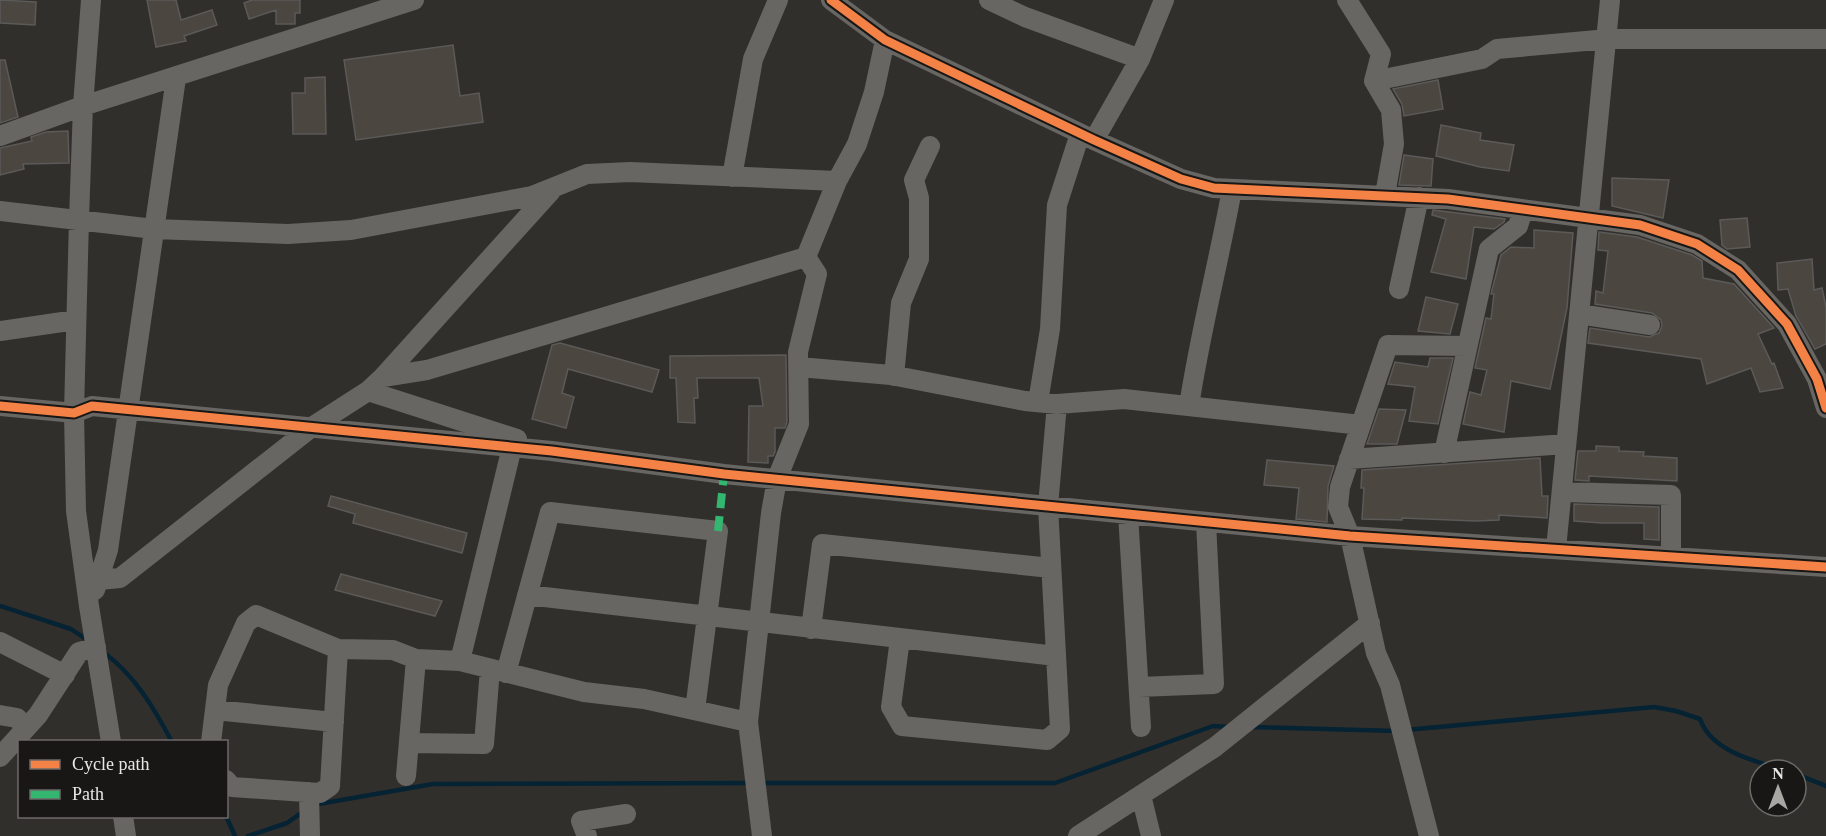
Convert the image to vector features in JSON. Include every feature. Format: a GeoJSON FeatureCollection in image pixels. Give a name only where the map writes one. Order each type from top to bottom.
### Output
{"type":"FeatureCollection","features":[{"type":"Feature","properties":{"kind":"street"},"geometry":{"type":"LineString","coordinates":[[90,0],[83,106],[76,320],[74,413],[76,511],[111,740]]}},
{"type":"Feature","properties":{"kind":"street"},"geometry":{"type":"LineString","coordinates":[[0,136],[83,106],[413,0]]}},
{"type":"Feature","properties":{"kind":"street"},"geometry":{"type":"LineString","coordinates":[[732,177],[753,58],[778,0]]}},
{"type":"Feature","properties":{"kind":"street"},"geometry":{"type":"LineString","coordinates":[[831,0],[885,40],[1181,179],[1214,188],[1448,199],[1640,225],[1697,244],[1738,270],[1787,324],[1822,376],[1826,408]]}},
{"type":"Feature","properties":{"kind":"street"},"geometry":{"type":"LineString","coordinates":[[989,0],[1025,17],[1140,59]]}},
{"type":"Feature","properties":{"kind":"street"},"geometry":{"type":"LineString","coordinates":[[1038,402],[1050,329],[1057,205],[1078,140],[1086,136],[1140,59],[1164,0]]}},
{"type":"Feature","properties":{"kind":"street"},"geometry":{"type":"LineString","coordinates":[[1347,0],[1380,54],[1374,81],[1391,110],[1394,144],[1385,195]]}},
{"type":"Feature","properties":{"kind":"street"},"geometry":{"type":"LineString","coordinates":[[1556,549],[1608,39],[1610,0]]}},
{"type":"Feature","properties":{"kind":"street"},"geometry":{"type":"LineString","coordinates":[[1374,81],[1482,59],[1497,49],[1608,39],[1826,39]]}},
{"type":"Feature","properties":{"kind":"street"},"geometry":{"type":"LineString","coordinates":[[806,257],[837,181],[856,144],[874,92],[885,40]]}},
{"type":"Feature","properties":{"kind":"street"},"geometry":{"type":"LineString","coordinates":[[89,606],[108,550],[176,78]]}},
{"type":"Feature","properties":{"kind":"street"},"geometry":{"type":"LineString","coordinates":[[894,376],[901,303],[919,259],[919,198],[914,180],[930,146]]}},
{"type":"Feature","properties":{"kind":"street"},"geometry":{"type":"LineString","coordinates":[[0,211],[154,229],[288,234],[351,230],[532,196],[587,174],[630,172],[837,181]]}},
{"type":"Feature","properties":{"kind":"street"},"geometry":{"type":"LineString","coordinates":[[99,580],[120,578],[312,427],[368,391],[554,187]]}},
{"type":"Feature","properties":{"kind":"street"},"geometry":{"type":"LineString","coordinates":[[1189,406],[1198,348],[1220,256],[1232,189]]}},
{"type":"Feature","properties":{"kind":"street"},"geometry":{"type":"LineString","coordinates":[[1399,289],[1419,197]]}},
{"type":"Feature","properties":{"kind":"street"},"geometry":{"type":"LineString","coordinates":[[1444,453],[1488,249],[1518,226],[1523,210]]}},
{"type":"Feature","properties":{"kind":"street"},"geometry":{"type":"LineString","coordinates":[[762,836],[748,722],[771,513],[777,479],[799,424],[798,352],[817,274],[806,257]]}},
{"type":"Feature","properties":{"kind":"street"},"geometry":{"type":"LineString","coordinates":[[383,377],[427,370],[806,257]]}},
{"type":"Feature","properties":{"kind":"street"},"geometry":{"type":"LineString","coordinates":[[1579,314],[1650,325]]}},
{"type":"Feature","properties":{"kind":"street"},"geometry":{"type":"LineString","coordinates":[[0,331],[76,320]]}},
{"type":"Feature","properties":{"kind":"street"},"geometry":{"type":"LineString","coordinates":[[1429,836],[1390,685],[1376,652],[1350,536],[1338,507],[1340,487],[1388,345],[1467,346]]}},
{"type":"Feature","properties":{"kind":"street"},"geometry":{"type":"LineString","coordinates":[[799,367],[894,376],[1038,402],[1058,404],[1124,399],[1361,425]]}},
{"type":"Feature","properties":{"kind":"street"},"geometry":{"type":"LineString","coordinates":[[368,391],[552,451]]}},
{"type":"Feature","properties":{"kind":"street"},"geometry":{"type":"LineString","coordinates":[[900,639],[891,707],[902,726],[1047,740],[1060,729],[1048,506],[1058,404]]}},
{"type":"Feature","properties":{"kind":"street"},"geometry":{"type":"LineString","coordinates":[[0,406],[74,413],[92,406],[312,427],[552,451],[777,479],[1350,536],[1826,567]]}},
{"type":"Feature","properties":{"kind":"street"},"geometry":{"type":"LineString","coordinates":[[1349,459],[1566,444]]}},
{"type":"Feature","properties":{"kind":"street"},"geometry":{"type":"LineString","coordinates":[[460,661],[512,447]]}},
{"type":"Feature","properties":{"kind":"street"},"geometry":{"type":"LineString","coordinates":[[1562,492],[1671,495],[1671,556]]}},
{"type":"Feature","properties":{"kind":"street"},"geometry":{"type":"LineString","coordinates":[[409,743],[484,744],[498,671],[527,595],[550,512],[718,531],[695,710]]}},
{"type":"Feature","properties":{"kind":"street"},"geometry":{"type":"LineString","coordinates":[[1128,514],[1141,727]]}},
{"type":"Feature","properties":{"kind":"street"},"geometry":{"type":"LineString","coordinates":[[1139,687],[1214,684],[1206,522]]}},
{"type":"Feature","properties":{"kind":"street"},"geometry":{"type":"LineString","coordinates":[[811,629],[822,544],[1051,568]]}},
{"type":"Feature","properties":{"kind":"street"},"geometry":{"type":"LineString","coordinates":[[527,595],[1056,656]]}},
{"type":"Feature","properties":{"kind":"street"},"geometry":{"type":"LineString","coordinates":[[211,740],[218,685],[246,623],[256,615],[338,649],[393,651],[416,658],[460,661],[584,692],[644,699],[748,722]]}},
{"type":"Feature","properties":{"kind":"street"},"geometry":{"type":"LineString","coordinates":[[1078,836],[1215,747],[1370,623]]}},
{"type":"Feature","properties":{"kind":"street"},"geometry":{"type":"LineString","coordinates":[[0,642],[64,675]]}},
{"type":"Feature","properties":{"kind":"street"},"geometry":{"type":"LineString","coordinates":[[0,757],[38,715],[79,652],[96,647]]}},
{"type":"Feature","properties":{"kind":"street"},"geometry":{"type":"LineString","coordinates":[[228,782],[232,787],[320,793],[330,786],[338,649]]}},
{"type":"Feature","properties":{"kind":"street"},"geometry":{"type":"LineString","coordinates":[[406,776],[416,658]]}},
{"type":"Feature","properties":{"kind":"street"},"geometry":{"type":"LineString","coordinates":[[215,710],[334,722]]}},
{"type":"Feature","properties":{"kind":"street"},"geometry":{"type":"LineString","coordinates":[[0,715],[17,718],[26,728]]}},
{"type":"Feature","properties":{"kind":"street"},"geometry":{"type":"LineString","coordinates":[[309,792],[310,828]]}},
{"type":"Feature","properties":{"kind":"street"},"geometry":{"type":"LineString","coordinates":[[1141,795],[1151,836]]}},
{"type":"Feature","properties":{"kind":"street"},"geometry":{"type":"LineString","coordinates":[[587,836],[581,821],[626,814]]}},
{"type":"Feature","properties":{"kind":"street"},"geometry":{"type":"LineString","coordinates":[[123,818],[126,836]]}},
{"type":"Feature","properties":{"kind":"building"},"geometry":{"type":"Polygon","coordinates":[[[0,0],[36,2],[35,25],[0,23],[0,0]]]}},
{"type":"Feature","properties":{"kind":"building"},"geometry":{"type":"Polygon","coordinates":[[[147,0],[176,0],[181,20],[212,10],[217,25],[184,36],[186,41],[156,47],[147,0]]]}},
{"type":"Feature","properties":{"kind":"building"},"geometry":{"type":"Polygon","coordinates":[[[252,0],[300,0],[300,13],[295,13],[295,24],[276,24],[276,10],[249,19],[244,3],[252,0]]]}},
{"type":"Feature","properties":{"kind":"building"},"geometry":{"type":"Polygon","coordinates":[[[453,45],[460,96],[479,93],[483,122],[356,140],[344,60],[453,45]]]}},
{"type":"Feature","properties":{"kind":"building"},"geometry":{"type":"Polygon","coordinates":[[[0,60],[5,60],[18,117],[0,123],[0,60]]]}},
{"type":"Feature","properties":{"kind":"building"},"geometry":{"type":"Polygon","coordinates":[[[325,77],[326,134],[293,134],[292,93],[305,93],[305,78],[325,77]]]}},
{"type":"Feature","properties":{"kind":"building"},"geometry":{"type":"Polygon","coordinates":[[[1438,80],[1443,109],[1404,116],[1402,104],[1393,89],[1438,80]]]}},
{"type":"Feature","properties":{"kind":"building"},"geometry":{"type":"Polygon","coordinates":[[[1441,125],[1481,133],[1480,140],[1514,145],[1509,171],[1480,167],[1436,156],[1441,125]]]}},
{"type":"Feature","properties":{"kind":"building"},"geometry":{"type":"Polygon","coordinates":[[[68,131],[69,163],[23,164],[24,169],[0,175],[0,148],[32,141],[31,137],[46,132],[68,131]]]}},
{"type":"Feature","properties":{"kind":"building"},"geometry":{"type":"Polygon","coordinates":[[[1404,155],[1433,159],[1431,186],[1399,185],[1404,155]]]}},
{"type":"Feature","properties":{"kind":"building"},"geometry":{"type":"Polygon","coordinates":[[[1612,178],[1669,180],[1663,218],[1612,206],[1612,178]]]}},
{"type":"Feature","properties":{"kind":"building"},"geometry":{"type":"Polygon","coordinates":[[[1433,210],[1505,219],[1494,229],[1474,227],[1466,279],[1431,272],[1446,219],[1432,215],[1433,210]]]}},
{"type":"Feature","properties":{"kind":"building"},"geometry":{"type":"Polygon","coordinates":[[[1747,218],[1750,247],[1727,249],[1722,245],[1720,220],[1747,218]]]}},
{"type":"Feature","properties":{"kind":"building"},"geometry":{"type":"Polygon","coordinates":[[[1534,230],[1573,233],[1567,308],[1550,389],[1511,381],[1504,432],[1463,424],[1470,392],[1481,395],[1487,370],[1475,368],[1486,318],[1491,319],[1494,294],[1491,294],[1501,255],[1511,247],[1534,248],[1534,230]]]}},
{"type":"Feature","properties":{"kind":"building"},"geometry":{"type":"Polygon","coordinates":[[[1599,232],[1637,237],[1692,255],[1702,261],[1703,278],[1734,284],[1774,328],[1758,334],[1772,364],[1774,363],[1783,388],[1760,392],[1751,368],[1707,384],[1701,359],[1588,343],[1590,328],[1649,337],[1659,333],[1662,326],[1661,320],[1652,313],[1595,304],[1596,291],[1603,293],[1608,251],[1598,250],[1599,232]]]}},
{"type":"Feature","properties":{"kind":"building"},"geometry":{"type":"Polygon","coordinates":[[[1812,259],[1814,290],[1822,288],[1826,307],[1826,344],[1815,349],[1796,316],[1788,289],[1778,290],[1777,263],[1812,259]]]}},
{"type":"Feature","properties":{"kind":"building"},"geometry":{"type":"Polygon","coordinates":[[[1426,297],[1458,304],[1450,334],[1418,331],[1426,297]]]}},
{"type":"Feature","properties":{"kind":"building"},"geometry":{"type":"Polygon","coordinates":[[[560,343],[659,370],[652,392],[568,369],[562,393],[574,397],[566,428],[532,419],[552,345],[560,343]]]}},
{"type":"Feature","properties":{"kind":"building"},"geometry":{"type":"Polygon","coordinates":[[[786,355],[787,422],[785,428],[775,428],[775,452],[773,456],[768,456],[768,463],[748,462],[749,406],[763,406],[759,378],[697,378],[698,398],[694,398],[695,423],[678,422],[676,378],[670,378],[670,356],[786,355]]]}},
{"type":"Feature","properties":{"kind":"building"},"geometry":{"type":"Polygon","coordinates":[[[1430,358],[1453,358],[1438,424],[1409,421],[1415,387],[1388,384],[1395,362],[1428,367],[1430,358]]]}},
{"type":"Feature","properties":{"kind":"building"},"geometry":{"type":"Polygon","coordinates":[[[1379,409],[1406,410],[1397,444],[1367,444],[1379,409]]]}},
{"type":"Feature","properties":{"kind":"building"},"geometry":{"type":"Polygon","coordinates":[[[1596,446],[1619,447],[1619,451],[1644,452],[1643,456],[1677,458],[1677,481],[1589,476],[1589,481],[1575,480],[1578,451],[1596,451],[1596,446]]]}},
{"type":"Feature","properties":{"kind":"building"},"geometry":{"type":"Polygon","coordinates":[[[1540,458],[1542,496],[1548,496],[1547,518],[1499,515],[1499,520],[1476,521],[1362,519],[1364,488],[1361,488],[1362,470],[1540,458]]]}},
{"type":"Feature","properties":{"kind":"building"},"geometry":{"type":"Polygon","coordinates":[[[1267,460],[1334,466],[1328,486],[1327,522],[1296,519],[1299,488],[1264,485],[1267,460]]]}},
{"type":"Feature","properties":{"kind":"building"},"geometry":{"type":"Polygon","coordinates":[[[331,496],[467,533],[462,553],[353,523],[355,514],[328,506],[331,496]]]}},
{"type":"Feature","properties":{"kind":"building"},"geometry":{"type":"Polygon","coordinates":[[[1574,504],[1659,507],[1659,540],[1644,539],[1644,523],[1574,521],[1574,504]]]}},
{"type":"Feature","properties":{"kind":"building"},"geometry":{"type":"Polygon","coordinates":[[[341,574],[442,601],[435,616],[335,590],[341,574]]]}},
{"type":"Feature","properties":{"kind":"waterway"},"geometry":{"type":"LineString","coordinates":[[0,606],[71,629],[89,641]]}},
{"type":"Feature","properties":{"kind":"waterway"},"geometry":{"type":"LineString","coordinates":[[103,652],[134,681],[171,740]]}},
{"type":"Feature","properties":{"kind":"waterway"},"geometry":{"type":"LineString","coordinates":[[1406,730],[1654,707],[1700,719],[1714,739],[1724,747],[1748,758]]}},
{"type":"Feature","properties":{"kind":"waterway"},"geometry":{"type":"LineString","coordinates":[[762,783],[1055,783],[1213,726],[1229,727]]}},
{"type":"Feature","properties":{"kind":"waterway"},"geometry":{"type":"LineString","coordinates":[[1250,727],[1397,731]]}},
{"type":"Feature","properties":{"kind":"waterway"},"geometry":{"type":"LineString","coordinates":[[1808,779],[1826,786]]}},
{"type":"Feature","properties":{"kind":"waterway"},"geometry":{"type":"LineString","coordinates":[[313,805],[433,784],[750,783]]}},
{"type":"Feature","properties":{"kind":"waterway"},"geometry":{"type":"LineString","coordinates":[[248,836],[287,823],[304,811]]}},
{"type":"Feature","properties":{"kind":"waterway"},"geometry":{"type":"LineString","coordinates":[[227,818],[235,836]]}},
{"type":"Feature","properties":{"kind":"marked path"},"geometry":{"type":"LineString","coordinates":[[718,531],[724,474]]}},
{"type":"Feature","properties":{"kind":"cycle path"},"geometry":{"type":"LineString","coordinates":[[831,0],[885,40],[1181,179],[1214,188],[1448,199],[1640,225],[1697,244],[1738,270],[1787,324],[1817,379],[1826,408]]}},
{"type":"Feature","properties":{"kind":"cycle path"},"geometry":{"type":"LineString","coordinates":[[0,406],[74,413],[92,406],[552,451],[724,474],[1350,536],[1826,567]]}}]}
